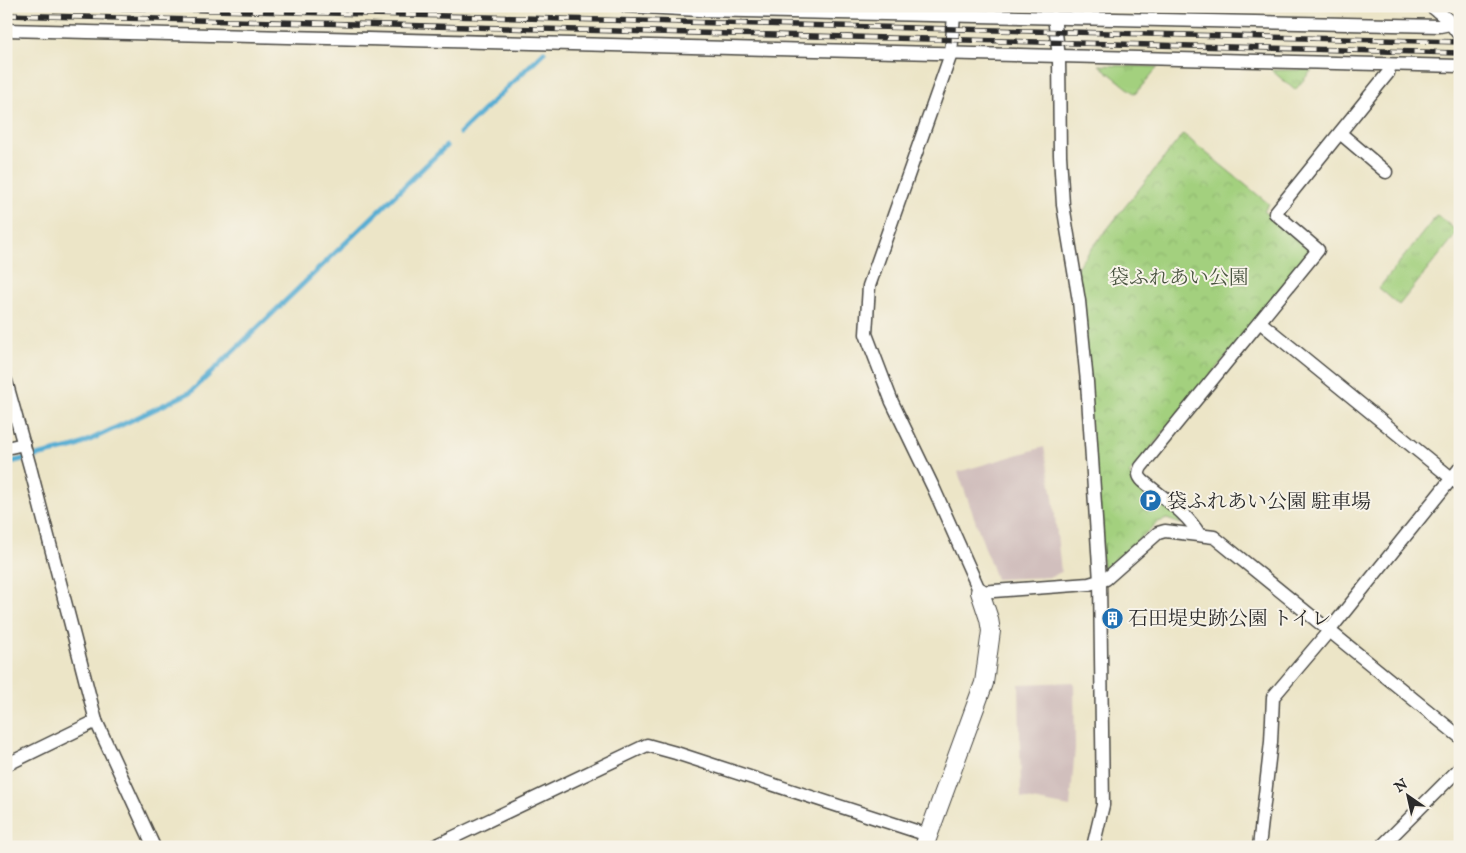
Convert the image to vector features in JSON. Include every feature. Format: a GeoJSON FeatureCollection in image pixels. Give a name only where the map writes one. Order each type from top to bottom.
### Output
{"type":"FeatureCollection","features":[{"type":"Feature","properties":{"kind":"street"},"geometry":{"type":"LineString","coordinates":[[626,6],[708,10],[954,10],[1054,17],[1440,26],[1450,24]]}},
{"type":"Feature","properties":{"kind":"street"},"geometry":{"type":"LineString","coordinates":[[1431,6],[1460,36]]}},
{"type":"Feature","properties":{"kind":"street"},"geometry":{"type":"LineString","coordinates":[[433,847],[647,745],[676,753],[926,841],[984,683],[991,631],[990,619],[934,489],[892,402],[866,334],[869,286],[951,54],[954,10]]}},
{"type":"Feature","properties":{"kind":"street"},"geometry":{"type":"LineString","coordinates":[[1054,17],[1060,57],[1060,155],[1063,205],[1079,301],[1087,382],[1100,581],[1102,805],[1093,847]]}},
{"type":"Feature","properties":{"kind":"street"},"geometry":{"type":"LineString","coordinates":[[6,30],[1460,66]]}},
{"type":"Feature","properties":{"kind":"street"},"geometry":{"type":"LineString","coordinates":[[1199,534],[1186,518],[1139,477],[1139,473],[1318,250],[1275,213],[1388,74],[1390,65]]}},
{"type":"Feature","properties":{"kind":"street"},"geometry":{"type":"LineString","coordinates":[[1340,133],[1386,172]]}},
{"type":"Feature","properties":{"kind":"street"},"geometry":{"type":"LineString","coordinates":[[1261,322],[1456,482]]}},
{"type":"Feature","properties":{"kind":"street"},"geometry":{"type":"LineString","coordinates":[[6,380],[96,721],[154,847]]}},
{"type":"Feature","properties":{"kind":"street"},"geometry":{"type":"LineString","coordinates":[[6,448],[24,444]]}},
{"type":"Feature","properties":{"kind":"street"},"geometry":{"type":"LineString","coordinates":[[1259,847],[1271,742],[1273,697],[1456,482],[1460,468]]}},
{"type":"Feature","properties":{"kind":"street"},"geometry":{"type":"LineString","coordinates":[[980,592],[1089,584],[1106,579],[1158,533],[1165,531],[1214,537],[1460,737]]}},
{"type":"Feature","properties":{"kind":"street"},"geometry":{"type":"LineString","coordinates":[[6,765],[96,721]]}},
{"type":"Feature","properties":{"kind":"street"},"geometry":{"type":"LineString","coordinates":[[1381,847],[1460,768]]}},
{"type":"Feature","properties":{"kind":"shaded area"},"geometry":{"type":"Polygon","coordinates":[[[1044,447],[1053,497],[1061,572],[1051,577],[996,579],[958,472],[1044,447]]]}},
{"type":"Feature","properties":{"kind":"shaded area"},"geometry":{"type":"Polygon","coordinates":[[[1074,682],[1075,748],[1070,807],[1021,798],[1019,684],[1074,682]]]}},
{"type":"Feature","properties":{"kind":"green space"},"geometry":{"type":"Polygon","coordinates":[[[1099,65],[1158,67],[1135,94],[1099,65]]]}},
{"type":"Feature","properties":{"kind":"green space"},"geometry":{"type":"Polygon","coordinates":[[[1271,70],[1312,70],[1295,90],[1271,70]]]}},
{"type":"Feature","properties":{"kind":"green space","name":"袋ふれあい公園"},"geometry":{"type":"Polygon","coordinates":[[[1183,134],[1269,204],[1264,211],[1309,247],[1310,254],[1129,474],[1181,517],[1181,524],[1167,519],[1158,522],[1103,572],[1077,267],[1183,134]]]}},
{"type":"Feature","properties":{"kind":"green space"},"geometry":{"type":"Polygon","coordinates":[[[1437,215],[1458,232],[1399,305],[1379,288],[1437,215]]]}},
{"type":"Feature","properties":{"kind":"waterway"},"geometry":{"type":"LineString","coordinates":[[460,133],[544,52]]}},
{"type":"Feature","properties":{"kind":"waterway"},"geometry":{"type":"LineString","coordinates":[[6,463],[75,447],[191,392],[446,146]]}},
{"type":"Feature","properties":{"kind":"railway"},"geometry":{"type":"LineString","coordinates":[[54,6],[1460,42]]}},
{"type":"Feature","properties":{"kind":"railway"},"geometry":{"type":"LineString","coordinates":[[6,15],[1460,53]]}},
{"type":"Feature","properties":{"kind":"place","name":"袋ふれあい公園 駐車場"},"geometry":{"type":"Point","coordinates":[1151,501]}},
{"type":"Feature","properties":{"kind":"place","name":"石田堤史跡公園 トイレ"},"geometry":{"type":"Point","coordinates":[1112,618]}}]}
